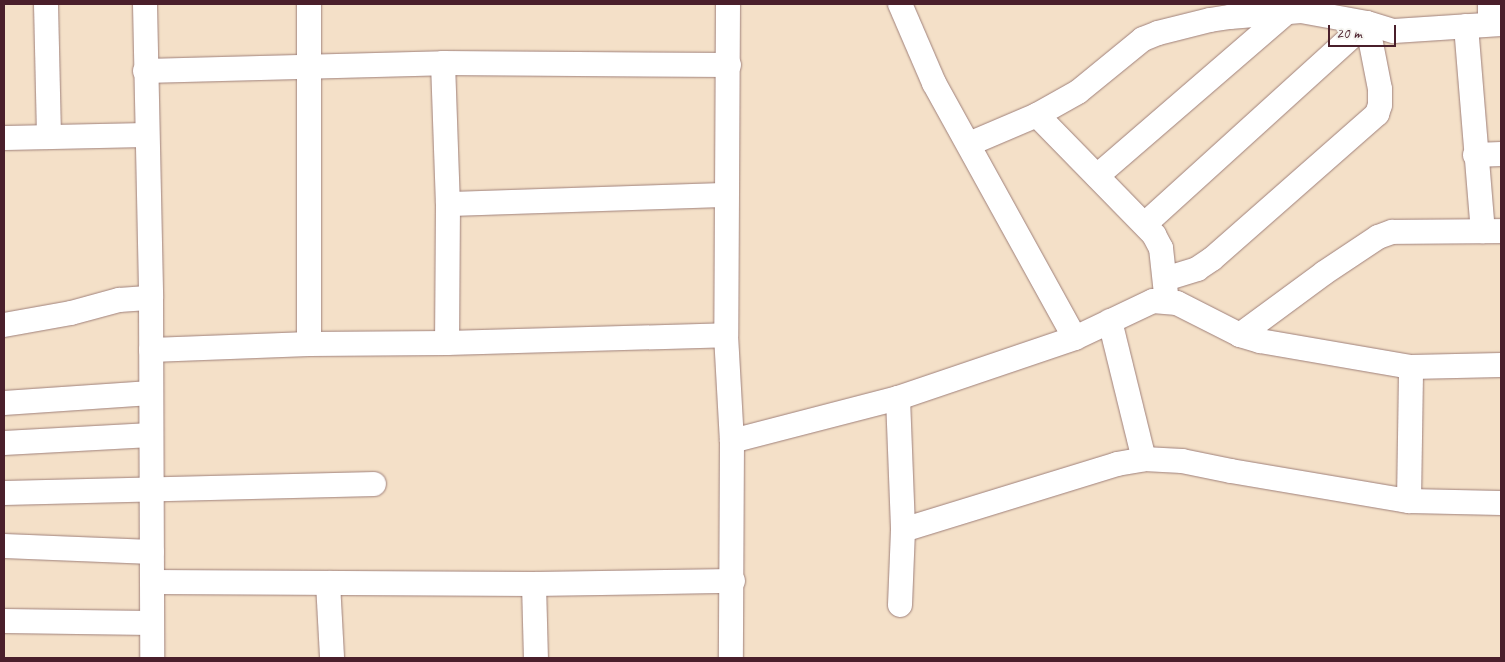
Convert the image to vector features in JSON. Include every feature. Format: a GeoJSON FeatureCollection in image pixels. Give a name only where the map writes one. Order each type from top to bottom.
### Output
{"type":"FeatureCollection","features":[{"type":"Feature","properties":{"kind":"street"},"geometry":{"type":"LineString","coordinates":[[46,4],[49,137]]}},
{"type":"Feature","properties":{"kind":"street"},"geometry":{"type":"LineString","coordinates":[[145,4],[146,135],[151,298],[152,658]]}},
{"type":"Feature","properties":{"kind":"street"},"geometry":{"type":"LineString","coordinates":[[309,344],[308,67],[310,4]]}},
{"type":"Feature","properties":{"kind":"street"},"geometry":{"type":"LineString","coordinates":[[728,4],[726,335],[732,441],[732,658]]}},
{"type":"Feature","properties":{"kind":"street"},"geometry":{"type":"LineString","coordinates":[[900,4],[934,83],[1075,338]]}},
{"type":"Feature","properties":{"kind":"street"},"geometry":{"type":"LineString","coordinates":[[969,144],[1037,115],[1078,92],[1129,50],[1150,36],[1230,16],[1301,11],[1366,23],[1394,31],[1466,26],[1494,17]]}},
{"type":"Feature","properties":{"kind":"street"},"geometry":{"type":"LineString","coordinates":[[1097,176],[1287,12]]}},
{"type":"Feature","properties":{"kind":"street"},"geometry":{"type":"LineString","coordinates":[[1145,224],[1366,23]]}},
{"type":"Feature","properties":{"kind":"street"},"geometry":{"type":"LineString","coordinates":[[732,441],[898,398],[1075,338],[1153,301],[1165,290],[1212,259],[1377,114],[1380,105],[1380,89],[1366,23]]}},
{"type":"Feature","properties":{"kind":"street"},"geometry":{"type":"LineString","coordinates":[[1240,335],[1378,237],[1392,232],[1492,231],[1476,155],[1466,26]]}},
{"type":"Feature","properties":{"kind":"street"},"geometry":{"type":"LineString","coordinates":[[145,71],[443,64],[729,64]]}},
{"type":"Feature","properties":{"kind":"street"},"geometry":{"type":"LineString","coordinates":[[443,64],[448,204],[448,343]]}},
{"type":"Feature","properties":{"kind":"street"},"geometry":{"type":"LineString","coordinates":[[1037,115],[1145,224],[1161,248],[1165,290]]}},
{"type":"Feature","properties":{"kind":"street"},"geometry":{"type":"LineString","coordinates":[[4,138],[146,135]]}},
{"type":"Feature","properties":{"kind":"street"},"geometry":{"type":"LineString","coordinates":[[1476,155],[1501,154]]}},
{"type":"Feature","properties":{"kind":"street"},"geometry":{"type":"LineString","coordinates":[[448,204],[726,196]]}},
{"type":"Feature","properties":{"kind":"street"},"geometry":{"type":"LineString","coordinates":[[1165,290],[1197,311],[1240,335],[1411,367],[1501,365]]}},
{"type":"Feature","properties":{"kind":"street"},"geometry":{"type":"LineString","coordinates":[[4,325],[71,313],[119,300],[151,298]]}},
{"type":"Feature","properties":{"kind":"street"},"geometry":{"type":"LineString","coordinates":[[1110,321],[1144,459]]}},
{"type":"Feature","properties":{"kind":"street"},"geometry":{"type":"LineString","coordinates":[[150,350],[309,344],[448,343],[726,335]]}},
{"type":"Feature","properties":{"kind":"street"},"geometry":{"type":"LineString","coordinates":[[1409,500],[1411,367]]}},
{"type":"Feature","properties":{"kind":"street"},"geometry":{"type":"LineString","coordinates":[[4,403],[150,393]]}},
{"type":"Feature","properties":{"kind":"street"},"geometry":{"type":"LineString","coordinates":[[898,398],[903,530],[900,605]]}},
{"type":"Feature","properties":{"kind":"street"},"geometry":{"type":"LineString","coordinates":[[4,442],[151,436]]}},
{"type":"Feature","properties":{"kind":"street"},"geometry":{"type":"LineString","coordinates":[[903,530],[1117,464],[1144,459],[1182,460],[1231,471],[1409,500],[1501,503]]}},
{"type":"Feature","properties":{"kind":"street"},"geometry":{"type":"LineString","coordinates":[[4,493],[152,491],[374,484]]}},
{"type":"Feature","properties":{"kind":"street"},"geometry":{"type":"LineString","coordinates":[[4,546],[152,552]]}},
{"type":"Feature","properties":{"kind":"street"},"geometry":{"type":"LineString","coordinates":[[152,582],[534,584],[733,581]]}},
{"type":"Feature","properties":{"kind":"street"},"geometry":{"type":"LineString","coordinates":[[328,583],[332,658]]}},
{"type":"Feature","properties":{"kind":"street"},"geometry":{"type":"LineString","coordinates":[[534,584],[536,658]]}},
{"type":"Feature","properties":{"kind":"street"},"geometry":{"type":"LineString","coordinates":[[4,621],[152,623]]}}]}
